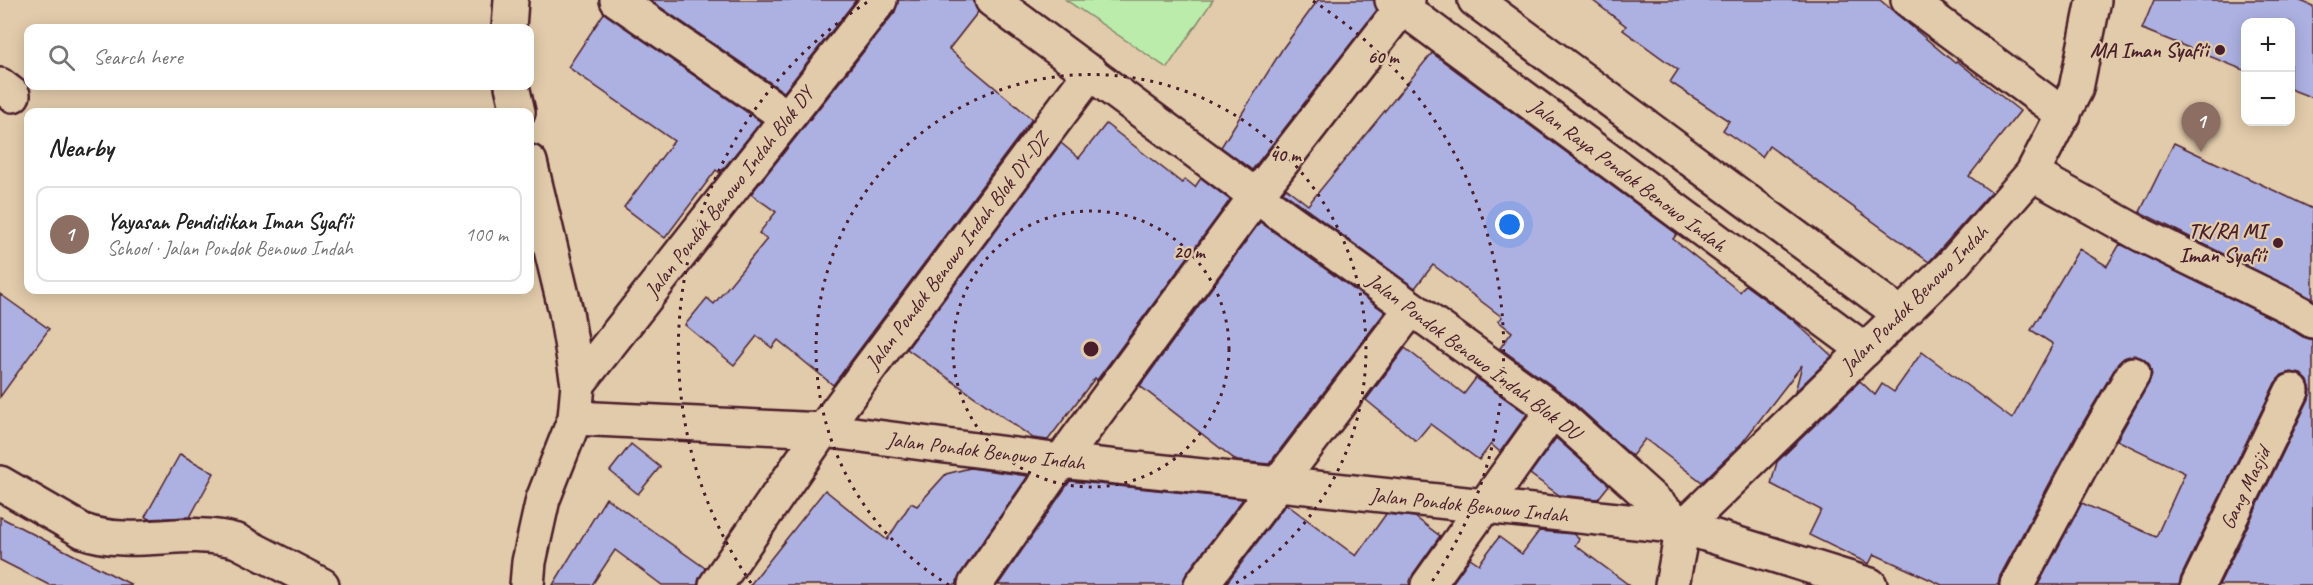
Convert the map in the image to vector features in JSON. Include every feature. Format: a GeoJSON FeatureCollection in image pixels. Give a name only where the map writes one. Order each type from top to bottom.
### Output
{"type":"FeatureCollection","features":[{"type":"Feature","properties":{"kind":"street"},"geometry":{"type":"LineString","coordinates":[[509,24],[511,0]]}},
{"type":"Feature","properties":{"kind":"street"},"geometry":{"type":"LineString","coordinates":[[616,0],[787,117]]}},
{"type":"Feature","properties":{"kind":"street","name":"Jalan Pondok Benowo Indah Blok DY"},"geometry":{"type":"LineString","coordinates":[[578,384],[880,0]]}},
{"type":"Feature","properties":{"kind":"street"},"geometry":{"type":"LineString","coordinates":[[992,0],[1256,196]]}},
{"type":"Feature","properties":{"kind":"street"},"geometry":{"type":"LineString","coordinates":[[1475,0],[1900,314]]}},
{"type":"Feature","properties":{"kind":"street","name":"Jalan Pondok Benowo Indah"},"geometry":{"type":"LineString","coordinates":[[575,418],[823,430],[1061,462],[1280,483],[1482,507],[1683,527],[1954,263],[2032,174],[2076,89],[2094,0]]}},
{"type":"Feature","properties":{"kind":"street"},"geometry":{"type":"LineString","coordinates":[[975,585],[1061,462],[1401,2]]}},
{"type":"Feature","properties":{"kind":"street","name":"Jalan Raya Pondok Benowo Indah"},"geometry":{"type":"LineString","coordinates":[[1401,2],[1865,350]]}},
{"type":"Feature","properties":{"kind":"street"},"geometry":{"type":"LineString","coordinates":[[1925,5],[2064,115]]}},
{"type":"Feature","properties":{"kind":"street","name":"Jalan Pondok Benowo Indah Blok DY-DZ"},"geometry":{"type":"LineString","coordinates":[[716,585],[823,430],[1091,72]]}},
{"type":"Feature","properties":{"kind":"street"},"geometry":{"type":"LineString","coordinates":[[513,90],[517,108]]}},
{"type":"Feature","properties":{"kind":"street"},"geometry":{"type":"LineString","coordinates":[[2032,174],[2142,235],[2269,296],[2313,321]]}},
{"type":"Feature","properties":{"kind":"street"},"geometry":{"type":"LineString","coordinates":[[527,585],[529,562],[543,500],[575,418],[578,384],[566,312],[534,180]]}},
{"type":"Feature","properties":{"kind":"street","name":"Jalan Pondok Benowo Indah Blok DU"},"geometry":{"type":"LineString","coordinates":[[1256,196],[1553,410],[1683,527]]}},
{"type":"Feature","properties":{"kind":"street"},"geometry":{"type":"LineString","coordinates":[[1201,585],[1412,309]]}},
{"type":"Feature","properties":{"kind":"street"},"geometry":{"type":"LineString","coordinates":[[2017,585],[2133,374]]}},
{"type":"Feature","properties":{"kind":"street","name":"Gang Masjid"},"geometry":{"type":"LineString","coordinates":[[2198,585],[2292,391]]}},
{"type":"Feature","properties":{"kind":"street"},"geometry":{"type":"LineString","coordinates":[[1428,585],[1553,410]]}},
{"type":"Feature","properties":{"kind":"street"},"geometry":{"type":"LineString","coordinates":[[0,483],[83,531],[95,535],[128,540],[224,537],[237,541],[322,585]]}},
{"type":"Feature","properties":{"kind":"street"},"geometry":{"type":"LineString","coordinates":[[1672,585],[1683,527],[1870,585]]}},
{"type":"Feature","properties":{"kind":"green space"},"geometry":{"type":"Polygon","coordinates":[[[1066,0],[1213,0],[1167,68],[1066,0]]]}},
{"type":"Feature","properties":{"kind":"building"},"geometry":{"type":"Polygon","coordinates":[[[650,0],[856,0],[784,92],[650,0]]]}},
{"type":"Feature","properties":{"kind":"building"},"geometry":{"type":"Polygon","coordinates":[[[898,0],[974,0],[978,12],[949,49],[1032,119],[833,385],[778,340],[772,348],[757,336],[734,365],[685,325],[707,298],[714,304],[767,239],[759,233],[776,212],[751,194],[895,12],[898,0]]]}},
{"type":"Feature","properties":{"kind":"building"},"geometry":{"type":"Polygon","coordinates":[[[1318,0],[1374,0],[1377,10],[1252,170],[1221,147],[1283,48],[1318,0]]]}},
{"type":"Feature","properties":{"kind":"building"},"geometry":{"type":"Polygon","coordinates":[[[1592,0],[1880,0],[1955,63],[1957,61],[2020,111],[1969,176],[1991,192],[1929,262],[1769,146],[1762,157],[1723,130],[1729,121],[1670,82],[1678,70],[1623,30],[1626,26],[1592,0]]]}},
{"type":"Feature","properties":{"kind":"building","name":"MA Iman Syafi'i"},"geometry":{"type":"Polygon","coordinates":[[[2154,0],[2298,0],[2313,6],[2313,98],[2295,91],[2295,18],[2241,18],[2241,69],[2142,29],[2154,0]]]}},
{"type":"Feature","properties":{"kind":"building"},"geometry":{"type":"Polygon","coordinates":[[[604,13],[761,122],[720,173],[716,170],[665,238],[624,207],[674,141],[568,67],[604,13]]]}},
{"type":"Feature","properties":{"kind":"building"},"geometry":{"type":"Polygon","coordinates":[[[1432,53],[1677,234],[1673,239],[1740,292],[1745,285],[1793,320],[1832,356],[1795,392],[1802,365],[1742,443],[1702,482],[1645,439],[1632,456],[1566,396],[1500,348],[1512,332],[1498,321],[1502,317],[1433,265],[1415,288],[1283,192],[1286,188],[1308,205],[1432,53]]]}},
{"type":"Feature","properties":{"kind":"building"},"geometry":{"type":"Polygon","coordinates":[[[1106,124],[1182,183],[1185,179],[1195,187],[1201,178],[1230,200],[1097,380],[1095,378],[1048,440],[1033,438],[907,349],[1061,143],[1079,158],[1106,124]]]}},
{"type":"Feature","properties":{"kind":"building","name":"TK/RA MI Iman Syafi'i"},"geometry":{"type":"Polygon","coordinates":[[[2174,143],[2313,209],[2313,299],[2140,212],[2174,143]]]}},
{"type":"Feature","properties":{"kind":"building"},"geometry":{"type":"Polygon","coordinates":[[[1260,222],[1385,312],[1269,464],[1237,461],[1140,386],[1260,222]]]}},
{"type":"Feature","properties":{"kind":"building"},"geometry":{"type":"Polygon","coordinates":[[[2120,244],[2313,340],[2313,585],[2219,585],[2309,399],[2311,390],[2308,381],[2301,374],[2291,372],[2282,375],[2275,383],[2179,585],[2038,585],[2082,503],[2156,537],[2185,473],[2117,440],[2152,375],[2149,364],[2134,355],[2124,358],[2117,365],[2075,436],[2000,576],[1998,585],[1942,585],[1874,554],[1869,564],[1809,535],[1821,510],[1771,484],[1777,462],[1860,381],[1875,395],[1882,384],[1894,392],[1922,352],[2012,419],[2053,344],[2031,330],[2079,249],[2107,266],[2120,244]]]}},
{"type":"Feature","properties":{"kind":"building"},"geometry":{"type":"Polygon","coordinates":[[[0,294],[49,329],[0,397],[0,294]]]}},
{"type":"Feature","properties":{"kind":"building"},"geometry":{"type":"Polygon","coordinates":[[[1405,348],[1464,394],[1476,378],[1527,414],[1500,452],[1491,444],[1479,460],[1430,424],[1416,441],[1366,400],[1405,348]]]}},
{"type":"Feature","properties":{"kind":"building"},"geometry":{"type":"Polygon","coordinates":[[[1556,438],[1609,485],[1598,499],[1559,495],[1530,474],[1556,438]]]}},
{"type":"Feature","properties":{"kind":"building"},"geometry":{"type":"Polygon","coordinates":[[[631,444],[660,467],[638,494],[610,471],[631,444]]]}},
{"type":"Feature","properties":{"kind":"building"},"geometry":{"type":"Polygon","coordinates":[[[180,454],[214,473],[190,517],[149,519],[145,517],[180,454]]]}},
{"type":"Feature","properties":{"kind":"building"},"geometry":{"type":"Polygon","coordinates":[[[970,468],[1028,476],[960,574],[957,585],[750,585],[825,490],[887,540],[911,503],[917,506],[946,474],[970,468]]]}},
{"type":"Feature","properties":{"kind":"building"},"geometry":{"type":"Polygon","coordinates":[[[1070,481],[1243,499],[1186,574],[1183,585],[998,585],[1070,481]]]}},
{"type":"Feature","properties":{"kind":"building"},"geometry":{"type":"Polygon","coordinates":[[[606,498],[705,568],[698,585],[662,585],[615,550],[592,585],[553,585],[606,498]]]}},
{"type":"Feature","properties":{"kind":"building"},"geometry":{"type":"Polygon","coordinates":[[[1286,504],[1356,556],[1386,514],[1415,517],[1440,536],[1413,574],[1410,585],[1225,585],[1286,504]]]}},
{"type":"Feature","properties":{"kind":"building"},"geometry":{"type":"Polygon","coordinates":[[[0,517],[132,585],[49,585],[0,560],[0,517]]]}},
{"type":"Feature","properties":{"kind":"building"},"geometry":{"type":"Polygon","coordinates":[[[1539,531],[1573,534],[1579,539],[1575,545],[1629,585],[1451,585],[1470,558],[1479,564],[1499,537],[1522,554],[1539,531]]]}},
{"type":"Feature","properties":{"kind":"place","name":"MA Iman Syafi'i"},"geometry":{"type":"Point","coordinates":[2220,50]}},
{"type":"Feature","properties":{"kind":"place","name":"Yayasan Pendidikan Iman Syafi'i"},"geometry":{"type":"Point","coordinates":[2201,152]}},
{"type":"Feature","properties":{"kind":"place","name":"TK/RA MI Iman Syafi'i"},"geometry":{"type":"Point","coordinates":[2278,243]}}]}
